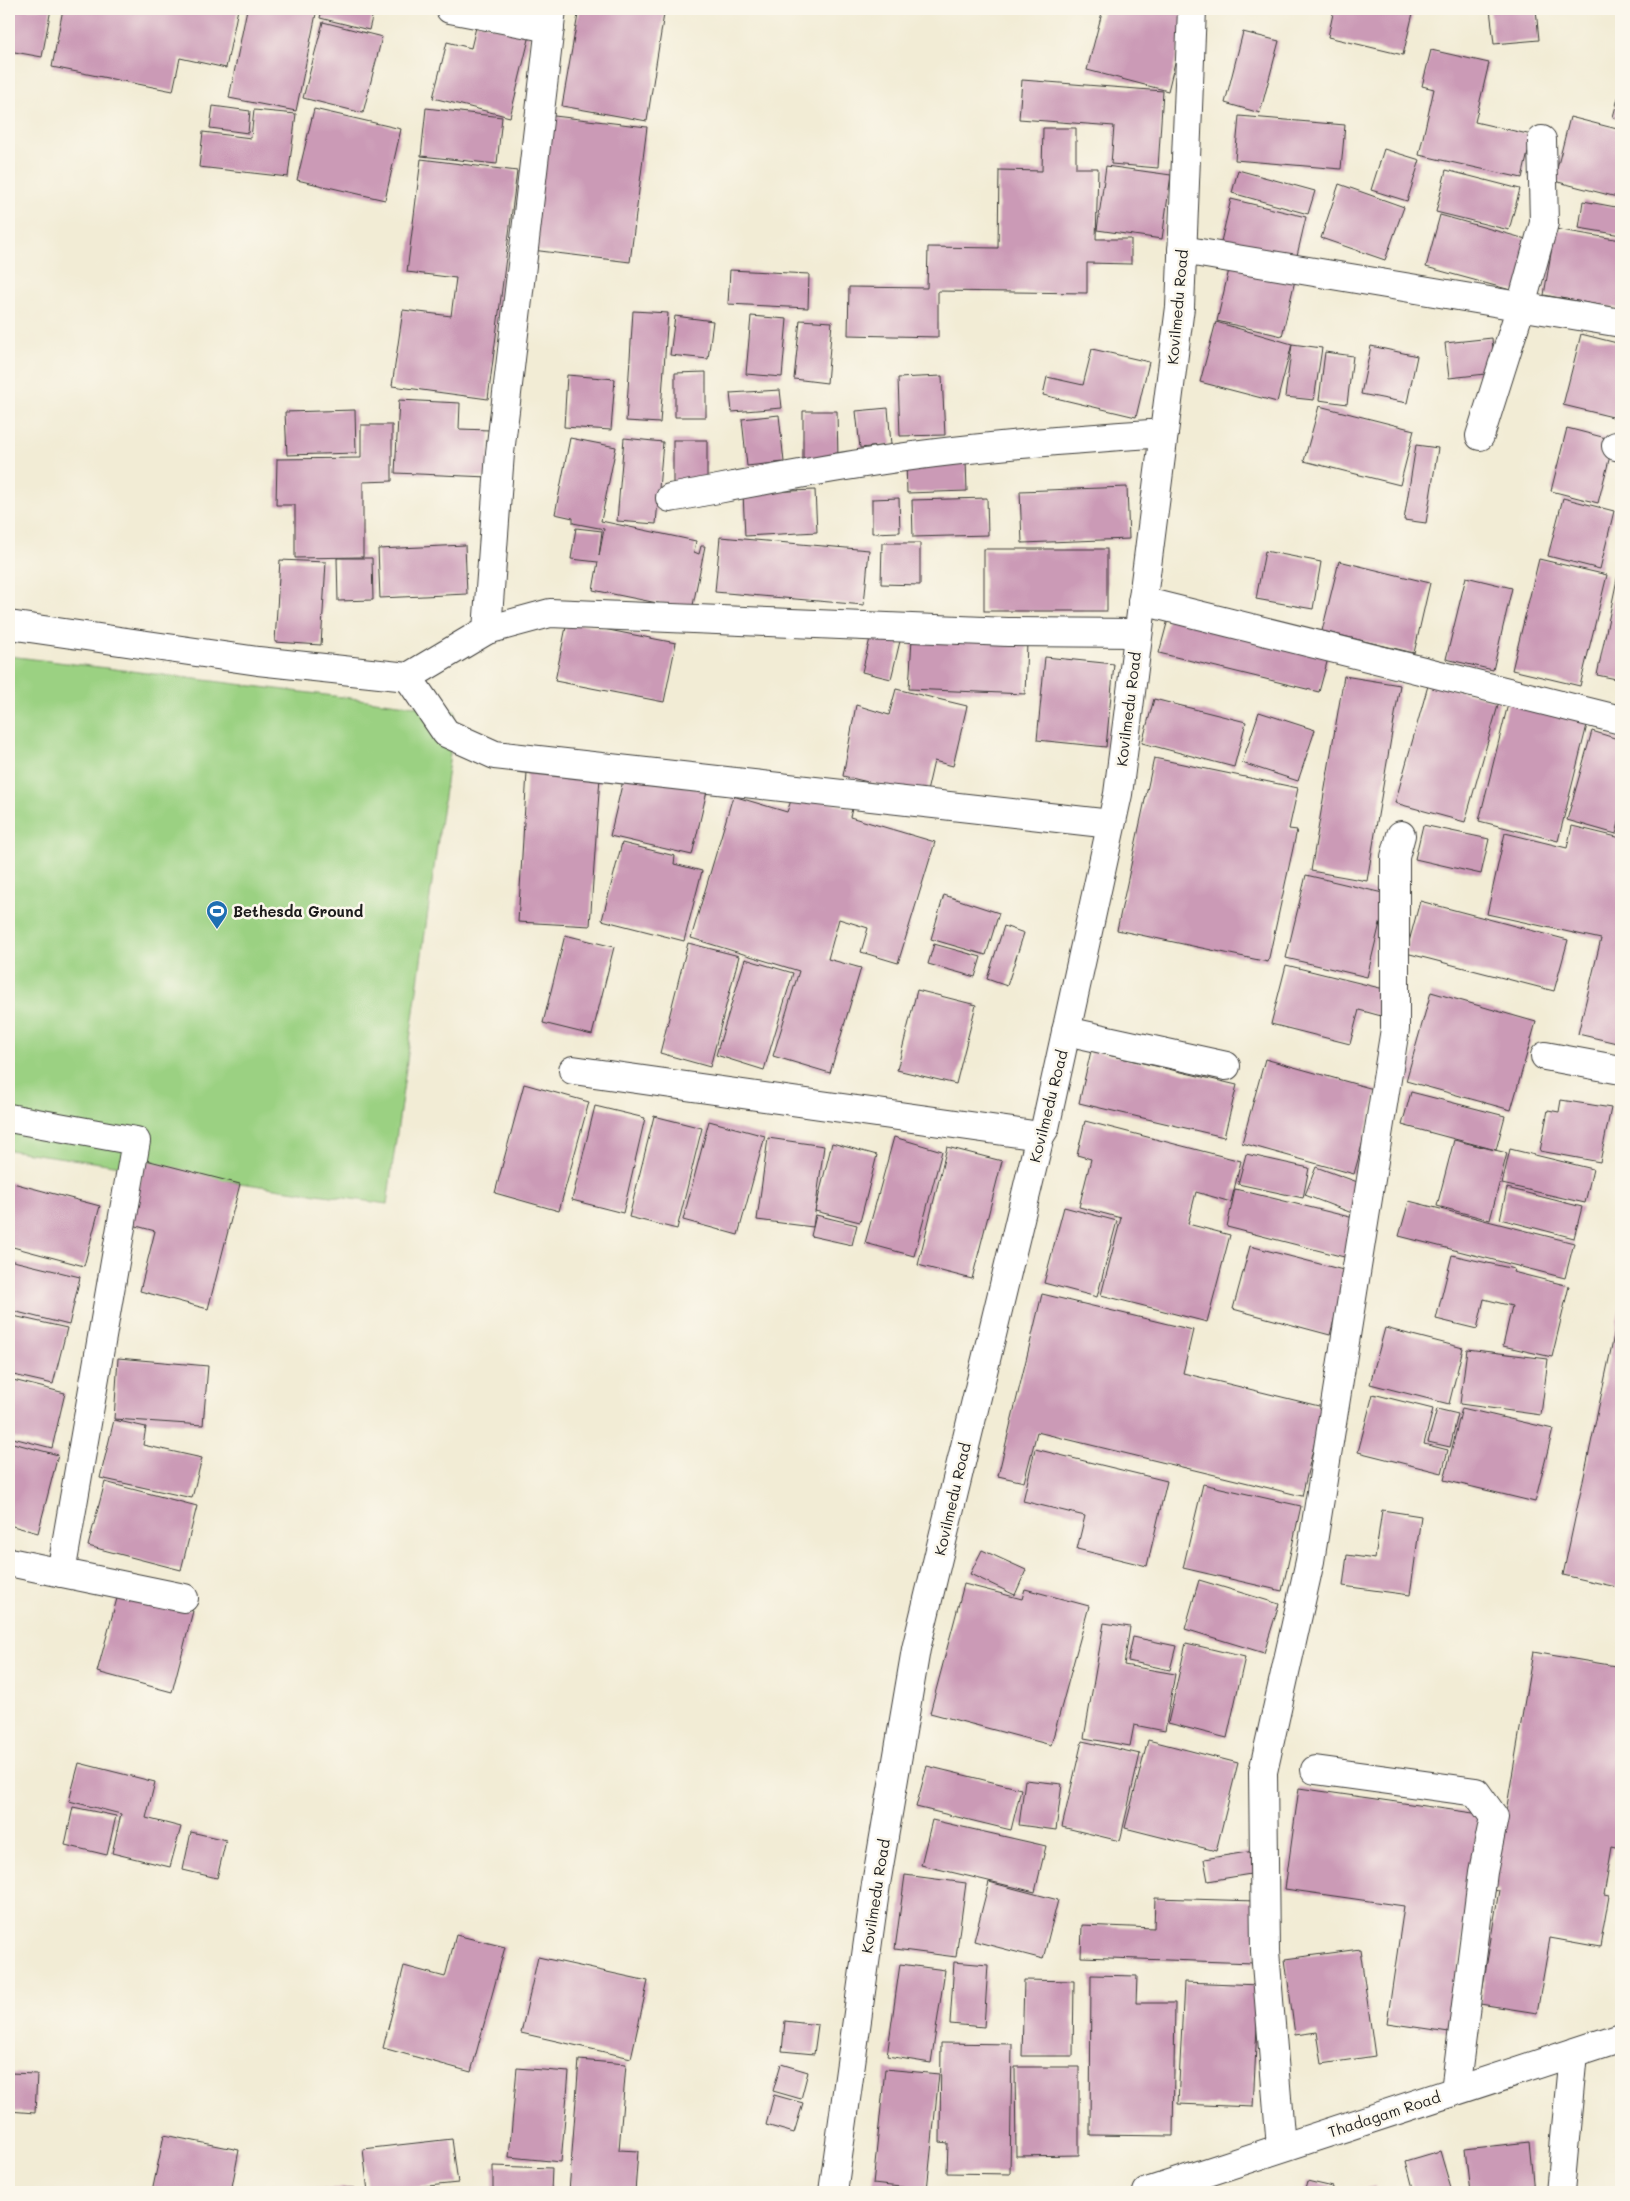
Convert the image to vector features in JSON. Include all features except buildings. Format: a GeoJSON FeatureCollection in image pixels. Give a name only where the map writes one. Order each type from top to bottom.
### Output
{"type":"FeatureCollection","features":[{"type":"Feature","properties":{"kind":"street"},"geometry":{"type":"LineString","coordinates":[[450,9],[551,18],[500,453],[487,630]]}},
{"type":"Feature","properties":{"kind":"street","name":"Kovilmedu Road"},"geometry":{"type":"LineString","coordinates":[[834,2192],[876,1884],[916,1649],[1040,1136],[1045,1128],[1118,794],[1180,307],[1192,9]]}},
{"type":"Feature","properties":{"kind":"street"},"geometry":{"type":"LineString","coordinates":[[1480,436],[1521,306],[1544,223],[1542,140]]}},
{"type":"Feature","properties":{"kind":"street"},"geometry":{"type":"LineString","coordinates":[[1182,250],[1621,323]]}},
{"type":"Feature","properties":{"kind":"street"},"geometry":{"type":"LineString","coordinates":[[670,498],[900,458],[1017,443],[1164,433]]}},
{"type":"Feature","properties":{"kind":"street"},"geometry":{"type":"LineString","coordinates":[[1142,601],[1621,720]]}},
{"type":"Feature","properties":{"kind":"street"},"geometry":{"type":"LineString","coordinates":[[9,625],[258,661],[408,677],[487,630],[550,613],[1008,632],[1138,633]]}},
{"type":"Feature","properties":{"kind":"street"},"geometry":{"type":"LineString","coordinates":[[408,677],[446,733],[495,755],[1111,824]]}},
{"type":"Feature","properties":{"kind":"street"},"geometry":{"type":"LineString","coordinates":[[1282,2147],[1265,1951],[1263,1772],[1310,1562],[1395,1029],[1395,857],[1401,835]]}},
{"type":"Feature","properties":{"kind":"street"},"geometry":{"type":"LineString","coordinates":[[1066,1031],[1226,1066]]}},
{"type":"Feature","properties":{"kind":"street"},"geometry":{"type":"LineString","coordinates":[[1545,1056],[1621,1070]]}},
{"type":"Feature","properties":{"kind":"street"},"geometry":{"type":"LineString","coordinates":[[573,1070],[1040,1136]]}},
{"type":"Feature","properties":{"kind":"street"},"geometry":{"type":"LineString","coordinates":[[9,1118],[136,1141],[61,1574]]}},
{"type":"Feature","properties":{"kind":"street"},"geometry":{"type":"LineString","coordinates":[[9,1562],[184,1598]]}},
{"type":"Feature","properties":{"kind":"street"},"geometry":{"type":"LineString","coordinates":[[1315,1770],[1476,1792],[1494,1817],[1483,1872],[1455,2091]]}},
{"type":"Feature","properties":{"kind":"street","name":"Thadagam Road"},"geometry":{"type":"LineString","coordinates":[[1147,2192],[1621,2038]]}},
{"type":"Feature","properties":{"kind":"street"},"geometry":{"type":"LineString","coordinates":[[1560,2192],[1573,2053]]}},
{"type":"Feature","properties":{"kind":"green space","name":"Bethesda Ground"},"geometry":{"type":"Polygon","coordinates":[[[9,656],[456,711],[387,1204],[9,1150],[9,656]]]}},
{"type":"Feature","properties":{"kind":"place","name":"Bethesda Ground"},"geometry":{"type":"Point","coordinates":[217,930]}}]}
